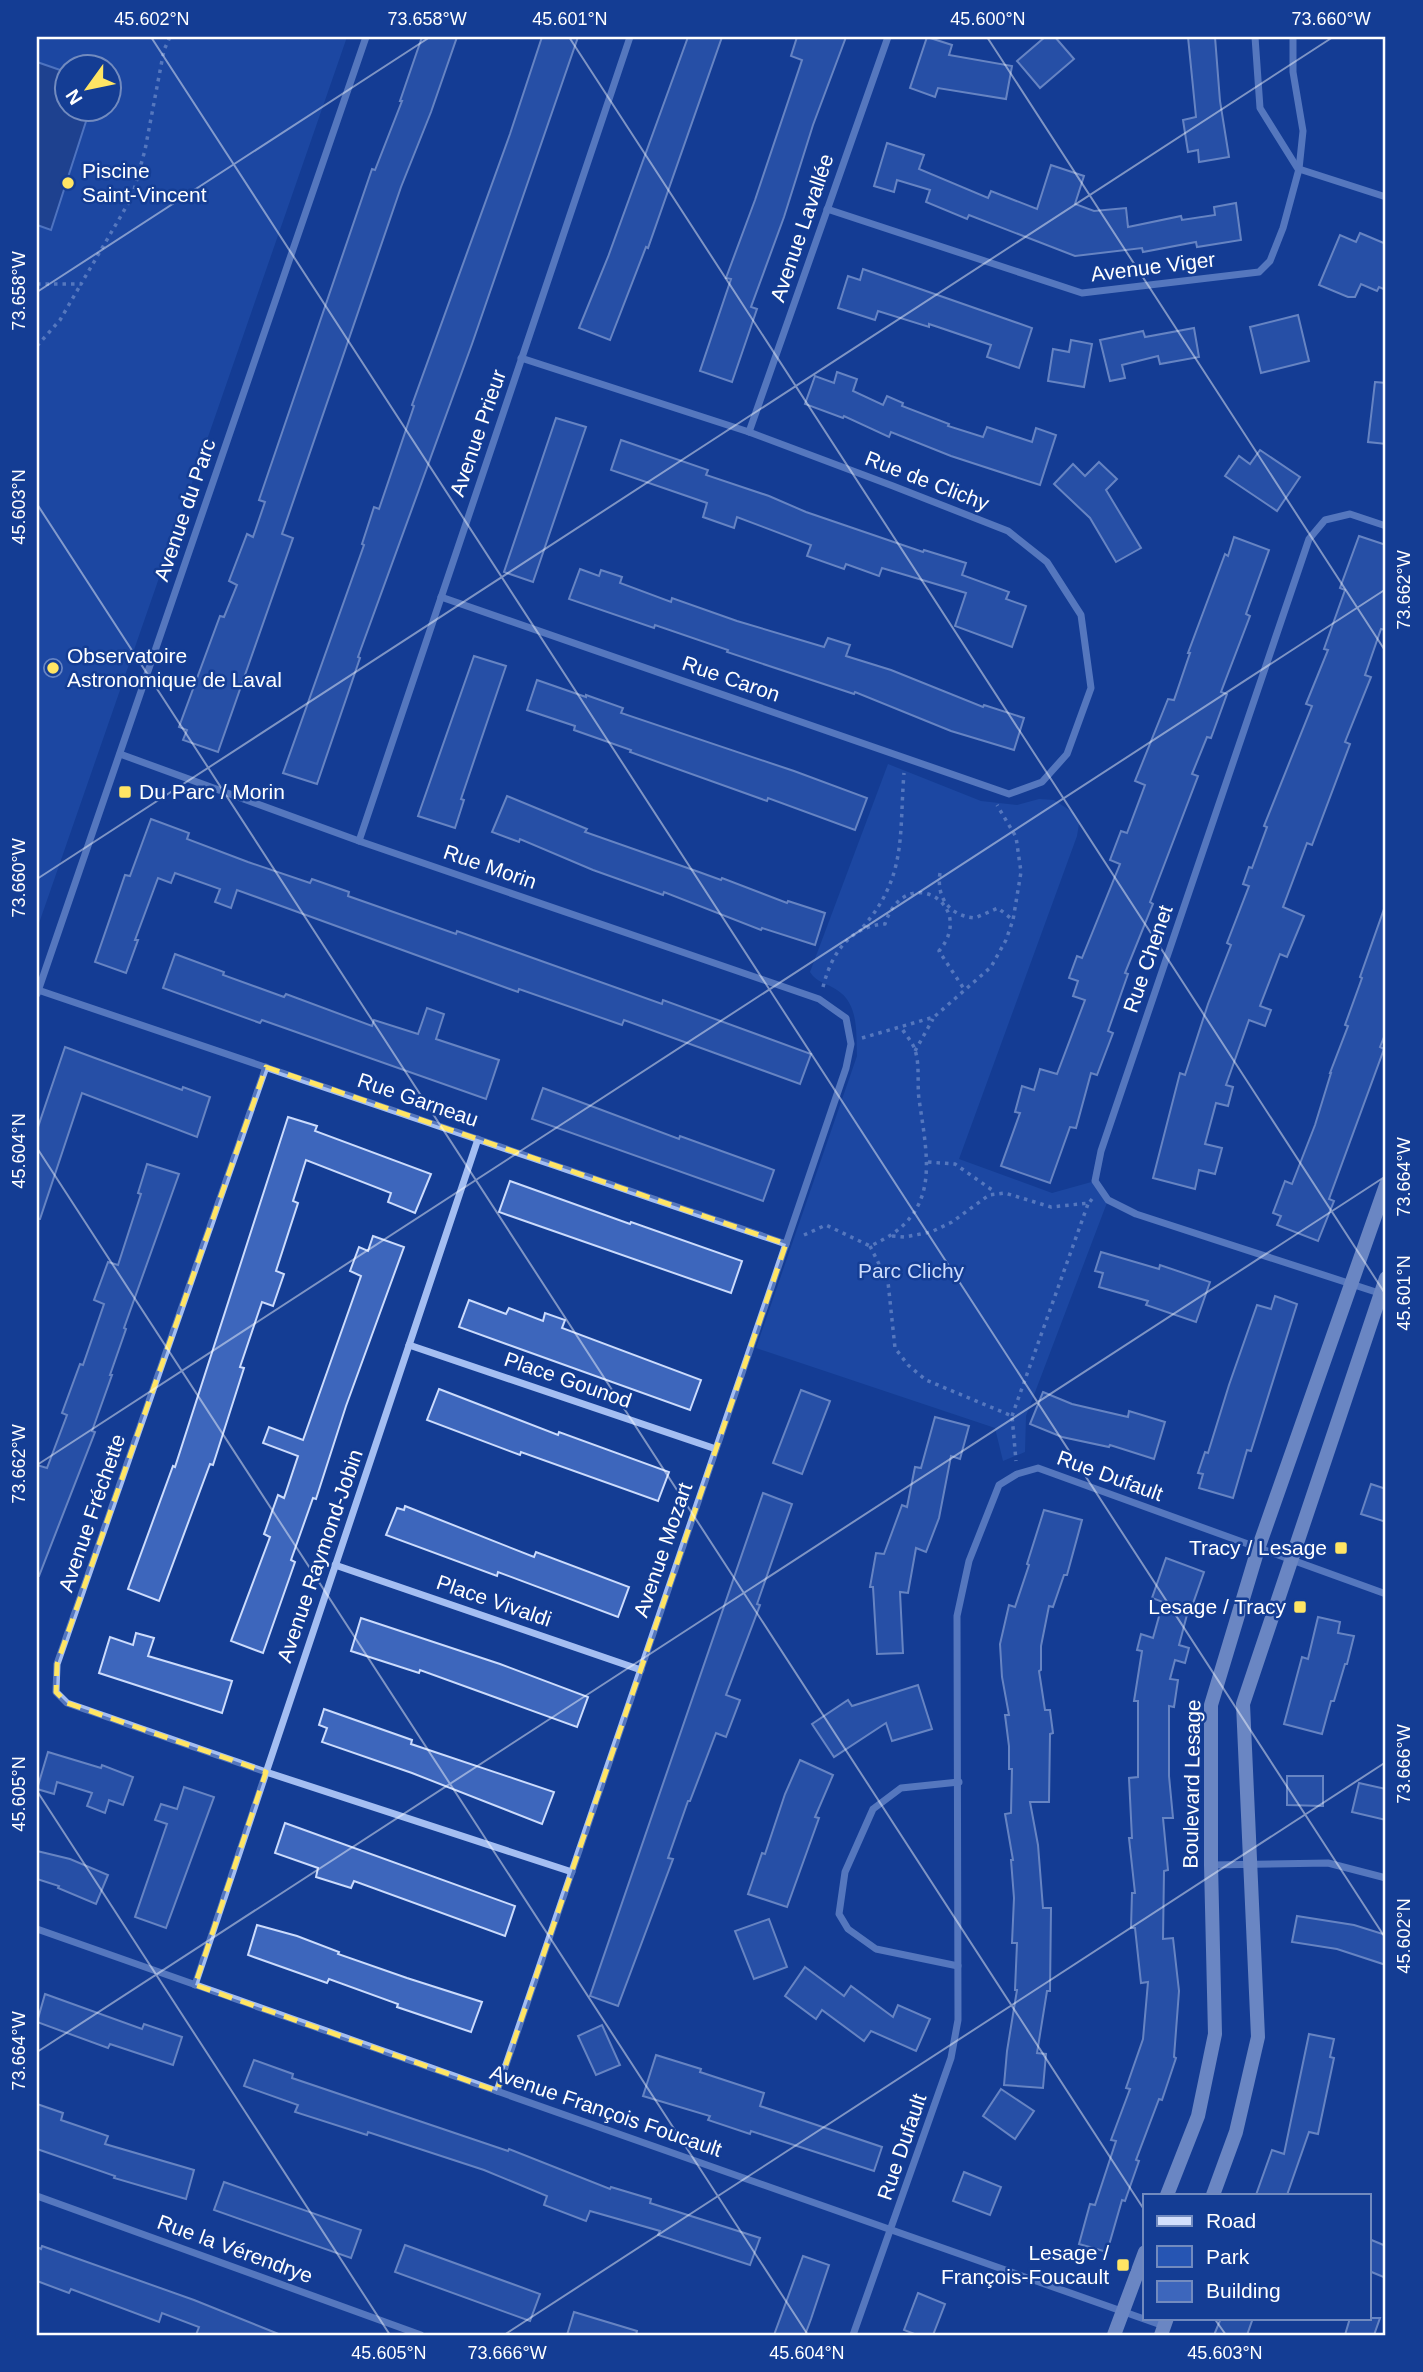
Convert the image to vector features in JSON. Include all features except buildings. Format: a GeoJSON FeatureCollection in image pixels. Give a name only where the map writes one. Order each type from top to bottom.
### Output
{"type":"FeatureCollection","features":[{"type":"Feature","properties":{"kind":"street","name":"Avenue du Parc"},"geometry":{"type":"LineString","coordinates":[[38,992],[366,37]]}},
{"type":"Feature","properties":{"kind":"street","name":"Avenue Prieur"},"geometry":{"type":"LineString","coordinates":[[359,841],[630,37]]}},
{"type":"Feature","properties":{"kind":"street","name":"Avenue Lavallée"},"geometry":{"type":"LineString","coordinates":[[748,432],[888,37]]}},
{"type":"Feature","properties":{"kind":"street"},"geometry":{"type":"LineString","coordinates":[[1255,37],[1260,108],[1298,169],[1386,197]]}},
{"type":"Feature","properties":{"kind":"street"},"geometry":{"type":"LineString","coordinates":[[1293,37],[1293,72],[1303,131],[1298,169]]}},
{"type":"Feature","properties":{"kind":"street","name":"Avenue Viger"},"geometry":{"type":"LineString","coordinates":[[827,209],[1083,293],[1259,272],[1270,261],[1283,228],[1298,169]]}},
{"type":"Feature","properties":{"kind":"street","name":"Rue de Clichy"},"geometry":{"type":"LineString","coordinates":[[521,358],[748,432],[1008,531],[1047,562],[1081,615],[1091,688],[1068,754],[1042,782],[1009,793]]}},
{"type":"Feature","properties":{"kind":"street","name":"Rue Chenet"},"geometry":{"type":"LineString","coordinates":[[1101,1189],[1096,1181],[1101,1151],[1309,539],[1325,520],[1350,514],[1386,526]]}},
{"type":"Feature","properties":{"kind":"street","name":"Rue Caron"},"geometry":{"type":"LineString","coordinates":[[441,597],[1009,793]]}},
{"type":"Feature","properties":{"kind":"street","name":"Rue Morin"},"geometry":{"type":"LineString","coordinates":[[120,754],[359,841],[819,999],[846,1018]]}},
{"type":"Feature","properties":{"kind":"street","name":"Rue Garneau"},"geometry":{"type":"LineString","coordinates":[[38,992],[786,1244]]}},
{"type":"Feature","properties":{"kind":"street","name":"Avenue Mozart"},"geometry":{"type":"LineString","coordinates":[[497,2091],[846,1068],[851,1044],[846,1018]]}},
{"type":"Feature","properties":{"kind":"street","name":"Avenue Fréchette"},"geometry":{"type":"LineString","coordinates":[[266,1067],[57,1664],[56,1692],[67,1703],[266,1772],[572,1872]]}},
{"type":"Feature","properties":{"kind":"street","name":"Avenue Raymond-Jobin"},"geometry":{"type":"LineString","coordinates":[[195,1985],[478,1139]]}},
{"type":"Feature","properties":{"kind":"street","name":"Boulevard Lesage"},"geometry":{"type":"LineString","coordinates":[[1167,2194],[1198,2116],[1215,2034],[1211,1705],[1258,1549],[1386,1185]]}},
{"type":"Feature","properties":{"kind":"street"},"geometry":{"type":"LineString","coordinates":[[1101,1189],[1108,1199],[1136,1214],[1351,1282],[1384,1295]]}},
{"type":"Feature","properties":{"kind":"street"},"geometry":{"type":"LineString","coordinates":[[1213,2194],[1236,2132],[1258,2036],[1243,1704],[1384,1295],[1386,1278]]}},
{"type":"Feature","properties":{"kind":"street","name":"Place Gounod"},"geometry":{"type":"LineString","coordinates":[[409,1345],[716,1449]]}},
{"type":"Feature","properties":{"kind":"street","name":"Rue Dufault"},"geometry":{"type":"LineString","coordinates":[[853,2335],[951,2058],[957,2020],[958,1966],[957,1616],[969,1561],[999,1485],[1017,1474],[1038,1468],[1386,1594]]}},
{"type":"Feature","properties":{"kind":"street","name":"Place Vivaldi"},"geometry":{"type":"LineString","coordinates":[[335,1565],[641,1671]]}},
{"type":"Feature","properties":{"kind":"street"},"geometry":{"type":"LineString","coordinates":[[958,1966],[876,1949],[848,1929],[839,1914],[845,1872],[873,1809],[901,1787],[959,1782]]}},
{"type":"Feature","properties":{"kind":"street"},"geometry":{"type":"LineString","coordinates":[[1211,1865],[1328,1863],[1386,1878]]}},
{"type":"Feature","properties":{"kind":"street","name":"Avenue François Foucault"},"geometry":{"type":"LineString","coordinates":[[37,1929],[1143,2319]]}},
{"type":"Feature","properties":{"kind":"street","name":"Rue la Vérendrye"},"geometry":{"type":"LineString","coordinates":[[37,2196],[421,2335]]}},
{"type":"Feature","properties":{"kind":"street"},"geometry":{"type":"LineString","coordinates":[[1114,2335],[1143,2257]]}},
{"type":"Feature","properties":{"kind":"street","name":"Avenue François Foucault"},"geometry":{"type":"LineString","coordinates":[[1146,2320],[1164,2326]]}},
{"type":"Feature","properties":{"kind":"path"},"geometry":{"type":"LineString","coordinates":[[37,346],[60,320],[132,197],[145,150],[164,50],[170,37]]}},
{"type":"Feature","properties":{"kind":"path"},"geometry":{"type":"LineString","coordinates":[[37,284],[81,284]]}},
{"type":"Feature","properties":{"kind":"path"},"geometry":{"type":"LineString","coordinates":[[819,999],[833,957],[885,898],[895,874],[906,758]]}},
{"type":"Feature","properties":{"kind":"path"},"geometry":{"type":"LineString","coordinates":[[915,1051],[934,1017],[991,967],[1006,940],[1013,920],[1021,872],[1016,837],[985,786]]}},
{"type":"Feature","properties":{"kind":"path"},"geometry":{"type":"LineString","coordinates":[[940,873],[938,886],[950,918],[950,936],[939,951],[965,990]]}},
{"type":"Feature","properties":{"kind":"path"},"geometry":{"type":"LineString","coordinates":[[861,928],[885,925],[893,904],[909,894],[926,894],[958,914],[975,918],[998,908],[1013,920]]}},
{"type":"Feature","properties":{"kind":"path"},"geometry":{"type":"LineString","coordinates":[[851,1044],[858,1039],[934,1017]]}},
{"type":"Feature","properties":{"kind":"path"},"geometry":{"type":"LineString","coordinates":[[892,1237],[918,1206],[927,1182],[928,1162],[915,1051],[901,1027]]}},
{"type":"Feature","properties":{"kind":"path"},"geometry":{"type":"LineString","coordinates":[[928,1162],[955,1164],[996,1194]]}},
{"type":"Feature","properties":{"kind":"path"},"geometry":{"type":"LineString","coordinates":[[1017,1474],[1012,1416],[1089,1203],[1101,1189]]}},
{"type":"Feature","properties":{"kind":"path"},"geometry":{"type":"LineString","coordinates":[[870,1246],[892,1237],[931,1232],[952,1222],[989,1195],[1005,1193],[1051,1206],[1089,1203]]}},
{"type":"Feature","properties":{"kind":"path"},"geometry":{"type":"LineString","coordinates":[[786,1244],[825,1225],[870,1246],[888,1282],[895,1348],[908,1365],[926,1380],[1012,1416]]}},
{"type":"Feature","properties":{"kind":"highlighted area"},"geometry":{"type":"Polygon","coordinates":[[[266,1067],[786,1244],[497,2091],[195,1985],[266,1772],[67,1703],[56,1692],[57,1664],[266,1067]]]}},
{"type":"Feature","properties":{"kind":"green space"},"geometry":{"type":"Polygon","coordinates":[[[37,37],[347,37],[37,929],[37,37]]]}},
{"type":"Feature","properties":{"kind":"green space","name":"Parc Clichy"},"geometry":{"type":"Polygon","coordinates":[[[888,764],[981,801],[1017,805],[1039,799],[1054,800],[1074,813],[1079,824],[1077,836],[959,1159],[1052,1193],[1095,1181],[1108,1200],[1026,1416],[1025,1452],[1003,1461],[995,1428],[756,1348],[857,1056],[855,1020],[849,1003],[837,990],[819,981],[810,972],[888,764]]]}},
{"type":"Feature","properties":{"kind":"shaded area"},"geometry":{"type":"Polygon","coordinates":[[[37,62],[52,67],[52,122],[86,122],[51,230],[37,225],[37,62]]]}},
{"type":"Feature","properties":{"kind":"place","name":"Piscine Saint-Vincent"},"geometry":{"type":"Point","coordinates":[68,183]}},
{"type":"Feature","properties":{"kind":"place","name":"Observatoire Astronomique de Laval"},"geometry":{"type":"Point","coordinates":[53,668]}},
{"type":"Feature","properties":{"kind":"place","name":"Du Parc / Morin"},"geometry":{"type":"Point","coordinates":[125,792]}},
{"type":"Feature","properties":{"kind":"place","name":"Tracy / Lesage"},"geometry":{"type":"Point","coordinates":[1341,1548]}},
{"type":"Feature","properties":{"kind":"place","name":"Lesage / Tracy"},"geometry":{"type":"Point","coordinates":[1300,1607]}},
{"type":"Feature","properties":{"kind":"place","name":"Lesage / François-Foucault"},"geometry":{"type":"Point","coordinates":[1123,2265]}}]}
